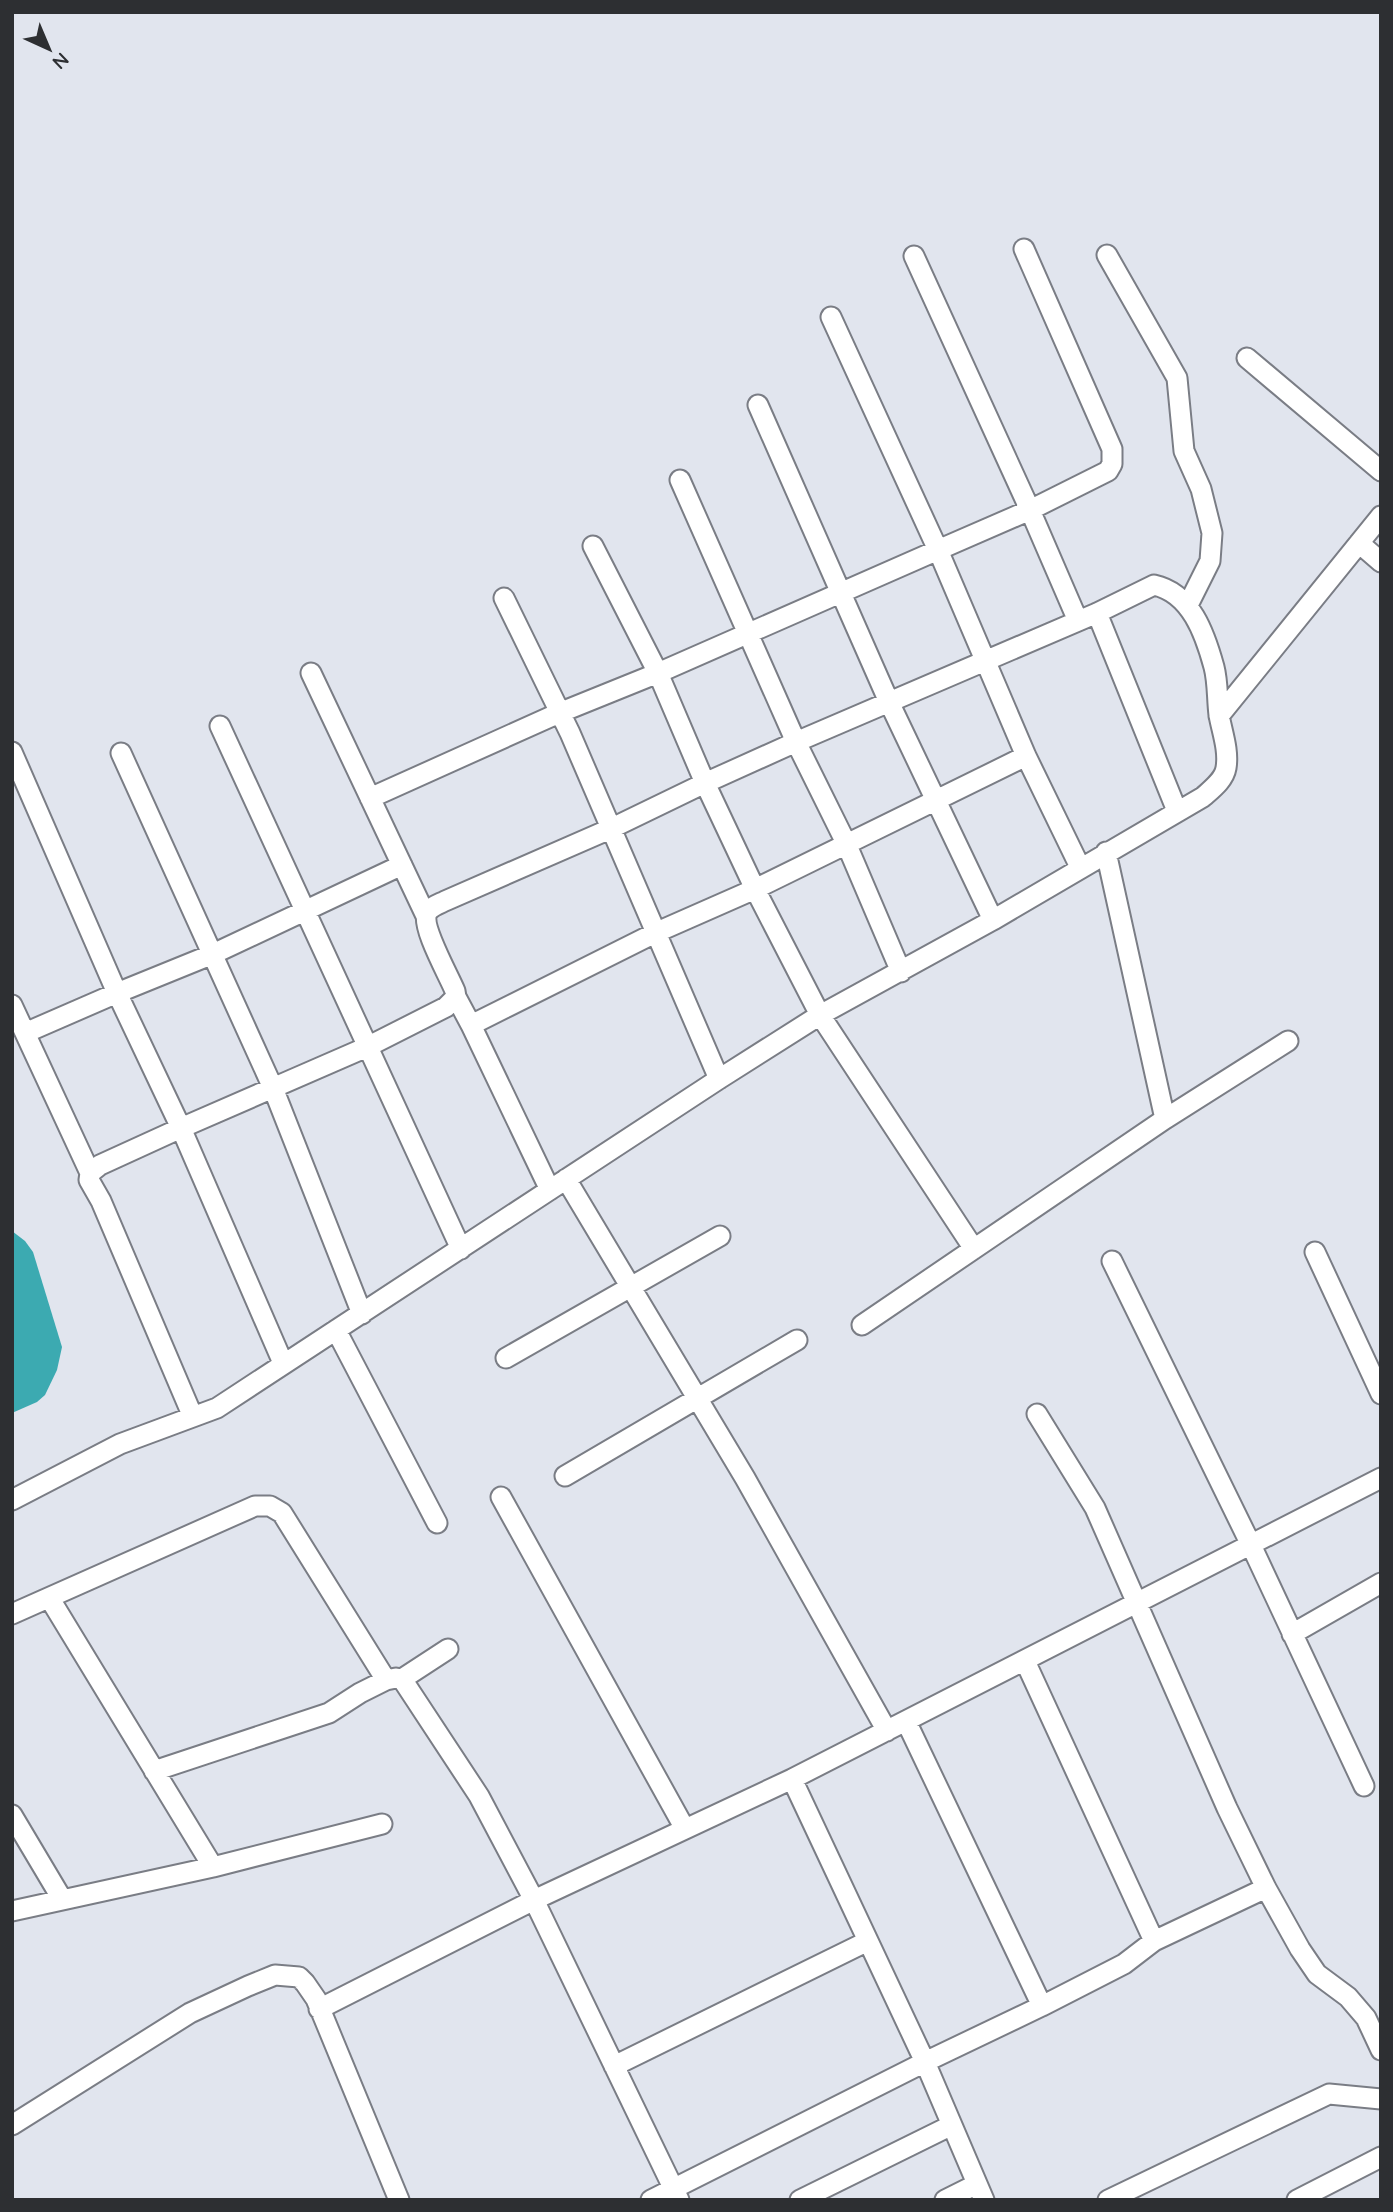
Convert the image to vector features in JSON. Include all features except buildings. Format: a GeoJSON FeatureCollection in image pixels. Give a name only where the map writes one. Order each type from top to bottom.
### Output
{"type":"FeatureCollection","features":[{"type":"Feature","properties":{"kind":"street"},"geometry":{"type":"LineString","coordinates":[[370,798],[559,713],[658,673],[1030,510],[1108,471],[1112,464],[1112,449],[1024,249]]}},
{"type":"Feature","properties":{"kind":"street"},"geometry":{"type":"LineString","coordinates":[[914,256],[1078,621]]}},
{"type":"Feature","properties":{"kind":"street"},"geometry":{"type":"LineString","coordinates":[[1107,256],[1178,377],[1184,451],[1202,489],[1212,533],[1210,561],[1188,605]]}},
{"type":"Feature","properties":{"kind":"street"},"geometry":{"type":"LineString","coordinates":[[831,317],[938,550],[1026,756],[1080,867]]}},
{"type":"Feature","properties":{"kind":"street"},"geometry":{"type":"LineString","coordinates":[[1247,358],[1381,471]]}},
{"type":"Feature","properties":{"kind":"street"},"geometry":{"type":"LineString","coordinates":[[758,405],[890,702],[993,919]]}},
{"type":"Feature","properties":{"kind":"street"},"geometry":{"type":"LineString","coordinates":[[680,480],[796,742],[846,843],[901,972]]}},
{"type":"Feature","properties":{"kind":"street"},"geometry":{"type":"LineString","coordinates":[[1219,716],[1381,516]]}},
{"type":"Feature","properties":{"kind":"street"},"geometry":{"type":"LineString","coordinates":[[1359,543],[1381,562]]}},
{"type":"Feature","properties":{"kind":"street"},"geometry":{"type":"LineString","coordinates":[[593,546],[658,673],[705,783],[755,889],[820,1015],[974,1249]]}},
{"type":"Feature","properties":{"kind":"street"},"geometry":{"type":"LineString","coordinates":[[12,1500],[120,1444],[217,1408],[820,1015],[901,972],[1203,797],[1222,778],[1226,769],[1226,748],[1219,716],[1214,669],[1199,624],[1188,605],[1154,585],[1097,613],[796,742],[610,829],[445,901],[429,909],[426,916]]}},
{"type":"Feature","properties":{"kind":"street"},"geometry":{"type":"LineString","coordinates":[[503,598],[569,733],[719,1079]]}},
{"type":"Feature","properties":{"kind":"street"},"geometry":{"type":"LineString","coordinates":[[1097,613],[1177,811]]}},
{"type":"Feature","properties":{"kind":"street"},"geometry":{"type":"LineString","coordinates":[[311,673],[426,916],[427,928],[456,997],[558,1185],[631,1288],[787,1551],[887,1731]]}},
{"type":"Feature","properties":{"kind":"street"},"geometry":{"type":"LineString","coordinates":[[220,726],[461,1249]]}},
{"type":"Feature","properties":{"kind":"street"},"geometry":{"type":"LineString","coordinates":[[12,752],[283,1363]]}},
{"type":"Feature","properties":{"kind":"street"},"geometry":{"type":"LineString","coordinates":[[121,753],[273,1088],[362,1314]]}},
{"type":"Feature","properties":{"kind":"street"},"geometry":{"type":"LineString","coordinates":[[471,1025],[655,933],[755,889],[1026,756]]}},
{"type":"Feature","properties":{"kind":"street"},"geometry":{"type":"LineString","coordinates":[[1105,852],[1165,1119]]}},
{"type":"Feature","properties":{"kind":"street"},"geometry":{"type":"LineString","coordinates":[[25,1033],[117,992],[213,954],[402,865]]}},
{"type":"Feature","properties":{"kind":"street"},"geometry":{"type":"LineString","coordinates":[[90,1173],[100,1165],[181,1128],[366,1047],[446,1007],[456,997]]}},
{"type":"Feature","properties":{"kind":"street"},"geometry":{"type":"LineString","coordinates":[[12,1005],[90,1173],[89,1180],[193,1417]]}},
{"type":"Feature","properties":{"kind":"street"},"geometry":{"type":"LineString","coordinates":[[862,1325],[1165,1119],[1288,1041]]}},
{"type":"Feature","properties":{"kind":"street"},"geometry":{"type":"LineString","coordinates":[[506,1358],[720,1236]]}},
{"type":"Feature","properties":{"kind":"street"},"geometry":{"type":"LineString","coordinates":[[1315,1252],[1376,1371],[1381,1394]]}},
{"type":"Feature","properties":{"kind":"street"},"geometry":{"type":"LineString","coordinates":[[1112,1261],[1251,1545],[1364,1786]]}},
{"type":"Feature","properties":{"kind":"street"},"geometry":{"type":"LineString","coordinates":[[336,1330],[437,1523]]}},
{"type":"Feature","properties":{"kind":"street"},"geometry":{"type":"LineString","coordinates":[[565,1476],[797,1340]]}},
{"type":"Feature","properties":{"kind":"street"},"geometry":{"type":"LineString","coordinates":[[1038,1415],[1095,1508],[1227,1808],[1266,1888],[1317,1975],[1348,1997],[1366,2018],[1381,2050]]}},
{"type":"Feature","properties":{"kind":"street"},"geometry":{"type":"LineString","coordinates":[[320,2009],[534,1900],[792,1779],[1381,1478]]}},
{"type":"Feature","properties":{"kind":"street"},"geometry":{"type":"LineString","coordinates":[[501,1497],[685,1829]]}},
{"type":"Feature","properties":{"kind":"street"},"geometry":{"type":"LineString","coordinates":[[12,1614],[255,1506],[270,1506],[282,1513],[394,1680],[479,1796],[534,1900],[676,2194]]}},
{"type":"Feature","properties":{"kind":"street"},"geometry":{"type":"LineString","coordinates":[[1292,1634],[1381,1583]]}},
{"type":"Feature","properties":{"kind":"street"},"geometry":{"type":"LineString","coordinates":[[50,1599],[213,1867]]}},
{"type":"Feature","properties":{"kind":"street"},"geometry":{"type":"LineString","coordinates":[[154,1771],[329,1713],[360,1693],[394,1680],[448,1649]]}},
{"type":"Feature","properties":{"kind":"street"},"geometry":{"type":"LineString","coordinates":[[1025,1661],[1154,1941]]}},
{"type":"Feature","properties":{"kind":"street"},"geometry":{"type":"LineString","coordinates":[[906,1721],[1042,2006]]}},
{"type":"Feature","properties":{"kind":"street"},"geometry":{"type":"LineString","coordinates":[[792,1779],[925,2062],[981,2192],[945,2200]]}},
{"type":"Feature","properties":{"kind":"street"},"geometry":{"type":"LineString","coordinates":[[12,1815],[62,1899]]}},
{"type":"Feature","properties":{"kind":"street"},"geometry":{"type":"LineString","coordinates":[[12,1911],[213,1867],[382,1824]]}},
{"type":"Feature","properties":{"kind":"street"},"geometry":{"type":"LineString","coordinates":[[651,2200],[676,2194],[925,2062],[1124,1964],[1154,1941],[1266,1888]]}},
{"type":"Feature","properties":{"kind":"street"},"geometry":{"type":"LineString","coordinates":[[614,2066],[868,1941]]}},
{"type":"Feature","properties":{"kind":"street"},"geometry":{"type":"LineString","coordinates":[[12,2125],[190,2013],[275,1975],[299,1977],[320,2009],[399,2200]]}},
{"type":"Feature","properties":{"kind":"street"},"geometry":{"type":"LineString","coordinates":[[1108,2200],[1329,2094],[1381,2099]]}},
{"type":"Feature","properties":{"kind":"street"},"geometry":{"type":"LineString","coordinates":[[800,2200],[952,2125]]}},
{"type":"Feature","properties":{"kind":"street"},"geometry":{"type":"LineString","coordinates":[[1297,2200],[1381,2157]]}},
{"type":"Feature","properties":{"kind":"water"},"geometry":{"type":"Polygon","coordinates":[[[12,1231],[25,1241],[33,1252],[62,1347],[57,1370],[45,1395],[37,1402],[12,1413],[12,1231]]]}}]}
